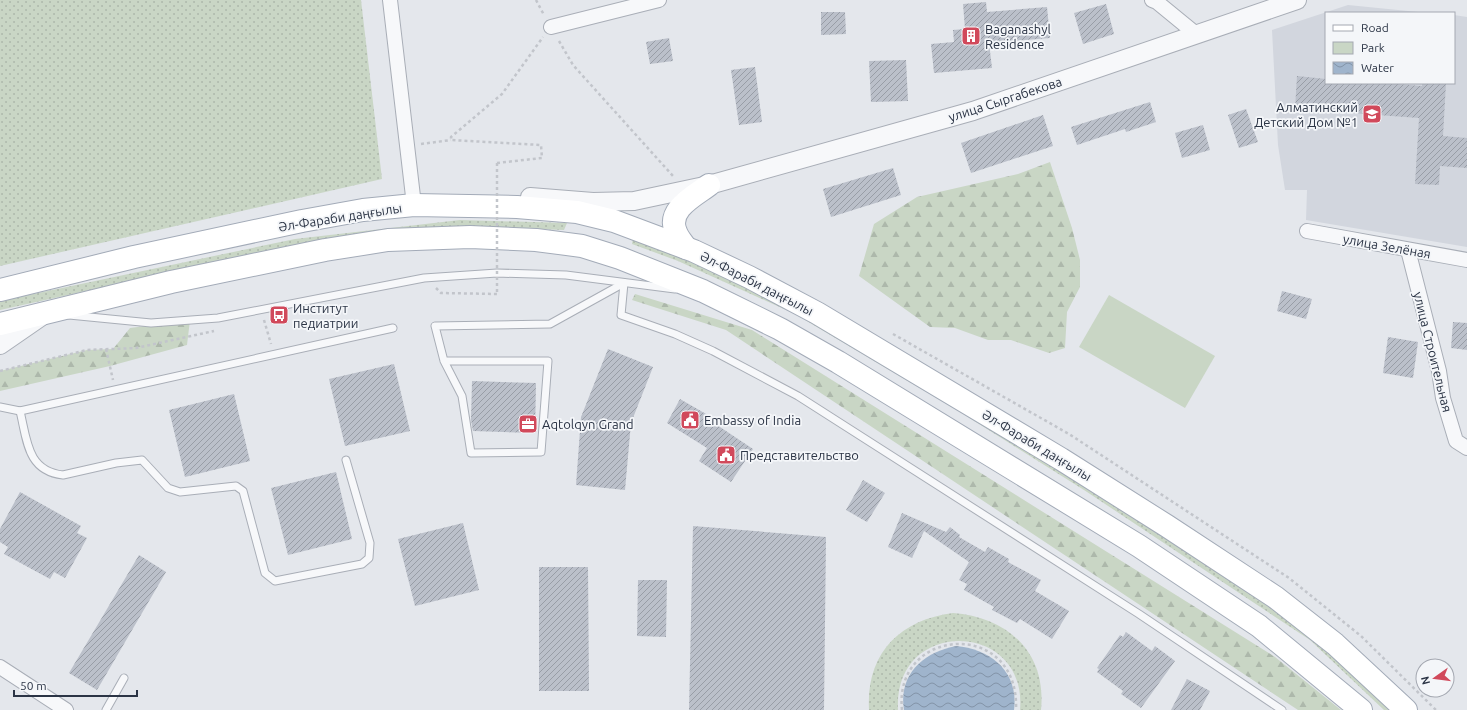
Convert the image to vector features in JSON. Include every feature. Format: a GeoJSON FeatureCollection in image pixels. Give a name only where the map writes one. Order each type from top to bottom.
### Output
{"type":"FeatureCollection","features":[{"type":"Feature","properties":{"kind":"main road"},"geometry":{"type":"LineString","coordinates":[[686,248],[675,232],[674,220],[677,211],[709,185]]}},
{"type":"Feature","properties":{"kind":"main road","name":"Әл-Фараби даңғылы"},"geometry":{"type":"LineString","coordinates":[[0,290],[134,258],[302,221],[363,210],[414,205],[517,207],[577,212],[614,221],[686,248],[750,277],[817,313],[1061,459],[1275,597],[1336,644],[1406,710]]}},
{"type":"Feature","properties":{"kind":"main road"},"geometry":{"type":"LineString","coordinates":[[0,324],[171,282],[318,252],[388,240],[470,237],[536,240],[582,246],[650,269],[711,295],[780,329],[838,362],[1139,546],[1259,626],[1361,710]]}},
{"type":"Feature","properties":{"kind":"street"},"geometry":{"type":"LineString","coordinates":[[390,0],[414,205]]}},
{"type":"Feature","properties":{"kind":"street"},"geometry":{"type":"LineString","coordinates":[[551,26],[659,0]]}},
{"type":"Feature","properties":{"kind":"street"},"geometry":{"type":"LineString","coordinates":[[1152,0],[1157,2],[1196,34]]}},
{"type":"Feature","properties":{"kind":"street","name":"улица Сыргабекова"},"geometry":{"type":"LineString","coordinates":[[414,205],[471,198],[512,196],[593,202],[634,201],[709,185],[973,111],[1296,0]]}},
{"type":"Feature","properties":{"kind":"street","name":"улица Зелёная"},"geometry":{"type":"LineString","coordinates":[[1307,232],[1467,260]]}},
{"type":"Feature","properties":{"kind":"street","name":"улица Строительная"},"geometry":{"type":"LineString","coordinates":[[1408,250],[1456,440],[1467,448]]}},
{"type":"Feature","properties":{"kind":"street"},"geometry":{"type":"LineString","coordinates":[[0,345],[47,313]]}},
{"type":"Feature","properties":{"kind":"street"},"geometry":{"type":"LineString","coordinates":[[0,666],[66,710]]}},
{"type":"Feature","properties":{"kind":"lane"},"geometry":{"type":"LineString","coordinates":[[47,313],[151,323],[218,318],[424,278],[497,273],[566,275],[711,295]]}},
{"type":"Feature","properties":{"kind":"lane"},"geometry":{"type":"LineString","coordinates":[[444,361],[548,361],[541,452],[472,453],[462,396],[444,361],[435,326],[550,324],[624,283]]}},
{"type":"Feature","properties":{"kind":"lane"},"geometry":{"type":"LineString","coordinates":[[624,283],[621,315],[675,334],[713,351],[798,396],[1139,614],[1282,710]]}},
{"type":"Feature","properties":{"kind":"lane"},"geometry":{"type":"LineString","coordinates":[[0,407],[20,411],[393,328]]}},
{"type":"Feature","properties":{"kind":"lane"},"geometry":{"type":"LineString","coordinates":[[20,411],[34,460],[42,469],[54,474],[63,475],[116,463],[142,460],[168,488],[180,492],[236,486],[243,491],[265,573],[275,581],[362,564],[369,558],[370,544],[346,460]]}},
{"type":"Feature","properties":{"kind":"lane"},"geometry":{"type":"LineString","coordinates":[[106,710],[124,678]]}},
{"type":"Feature","properties":{"kind":"path"},"geometry":{"type":"LineString","coordinates":[[451,140],[451,137],[502,94],[551,26],[573,65],[676,179]]}},
{"type":"Feature","properties":{"kind":"path"},"geometry":{"type":"LineString","coordinates":[[407,146],[451,140],[541,146],[542,158],[497,163],[497,294],[441,293]]}},
{"type":"Feature","properties":{"kind":"path"},"geometry":{"type":"LineString","coordinates":[[264,320],[271,344]]}},
{"type":"Feature","properties":{"kind":"path"},"geometry":{"type":"LineString","coordinates":[[106,349],[113,380]]}},
{"type":"Feature","properties":{"kind":"path"},"geometry":{"type":"LineString","coordinates":[[902,710],[903,687],[918,660],[937,647],[966,643],[991,653],[1007,669],[1016,692],[1016,710]]}},
{"type":"Feature","properties":{"kind":"shaded area","name":"Алматинский Детский Дом №1"},"geometry":{"type":"Polygon","coordinates":[[[1348,5],[1418,12],[1327,12],[1348,5]]]}},
{"type":"Feature","properties":{"kind":"shaded area","name":"Алматинский Детский Дом №1"},"geometry":{"type":"Polygon","coordinates":[[[1325,13],[1325,84],[1455,84],[1455,15],[1467,17],[1467,247],[1306,220],[1307,190],[1285,190],[1278,145],[1272,30],[1325,13]]]}},
{"type":"Feature","properties":{"kind":"green space"},"geometry":{"type":"Polygon","coordinates":[[[0,0],[361,0],[382,179],[0,266],[0,0]]]}},
{"type":"Feature","properties":{"kind":"green space"},"geometry":{"type":"Polygon","coordinates":[[[1050,162],[1072,228],[1080,260],[1080,287],[1067,312],[1065,348],[1049,353],[1011,340],[988,340],[955,328],[930,327],[859,276],[874,224],[917,197],[1018,174],[1050,162]]]}},
{"type":"Feature","properties":{"kind":"green space"},"geometry":{"type":"Polygon","coordinates":[[[460,220],[567,223],[564,230],[458,226],[299,244],[0,310],[0,301],[295,239],[460,220]]]}},
{"type":"Feature","properties":{"kind":"green space"},"geometry":{"type":"Polygon","coordinates":[[[633,238],[799,308],[1089,484],[1314,633],[1396,710],[1384,710],[1310,640],[1084,490],[960,412],[795,314],[678,261],[632,244],[633,238]]]}},
{"type":"Feature","properties":{"kind":"green space"},"geometry":{"type":"Polygon","coordinates":[[[635,294],[752,330],[1275,657],[1341,710],[1298,710],[726,330],[632,300],[635,294]]]}},
{"type":"Feature","properties":{"kind":"green space"},"geometry":{"type":"Polygon","coordinates":[[[1109,295],[1215,356],[1185,408],[1079,347],[1109,295]]]}},
{"type":"Feature","properties":{"kind":"green space"},"geometry":{"type":"Polygon","coordinates":[[[190,320],[187,345],[110,366],[0,391],[0,371],[87,350],[113,349],[130,328],[190,320]]]}},
{"type":"Feature","properties":{"kind":"green space"},"geometry":{"type":"Polygon","coordinates":[[[953,613],[973,616],[990,622],[1006,630],[1020,641],[1030,655],[1037,671],[1041,689],[1041,710],[1020,710],[1017,680],[1004,659],[984,646],[960,641],[937,645],[916,658],[902,679],[898,710],[869,710],[873,672],[880,657],[890,643],[902,632],[917,623],[934,617],[953,613]]]}},
{"type":"Feature","properties":{"kind":"water"},"geometry":{"type":"Polygon","coordinates":[[[956,646],[981,652],[1000,665],[1012,684],[1014,710],[904,710],[903,697],[905,686],[909,676],[916,667],[924,659],[934,653],[956,646]]]}},
{"type":"Feature","properties":{"kind":"building"},"geometry":{"type":"Polygon","coordinates":[[[986,2],[987,12],[1047,7],[1050,38],[989,43],[992,68],[934,73],[931,44],[954,42],[953,30],[965,29],[963,4],[986,2]]]}},
{"type":"Feature","properties":{"kind":"building"},"geometry":{"type":"Polygon","coordinates":[[[1106,4],[1114,34],[1083,44],[1074,13],[1106,4]]]}},
{"type":"Feature","properties":{"kind":"building"},"geometry":{"type":"Polygon","coordinates":[[[821,12],[845,12],[846,34],[821,35],[821,12]]]}},
{"type":"Feature","properties":{"kind":"building"},"geometry":{"type":"Polygon","coordinates":[[[669,38],[673,61],[650,64],[646,42],[669,38]]]}},
{"type":"Feature","properties":{"kind":"building"},"geometry":{"type":"Polygon","coordinates":[[[906,60],[908,101],[871,102],[869,61],[906,60]]]}},
{"type":"Feature","properties":{"kind":"building"},"geometry":{"type":"Polygon","coordinates":[[[755,67],[762,122],[739,125],[731,70],[755,67]]]}},
{"type":"Feature","properties":{"kind":"building"},"geometry":{"type":"Polygon","coordinates":[[[1297,76],[1325,79],[1325,84],[1398,84],[1422,86],[1422,84],[1446,84],[1443,136],[1467,138],[1467,168],[1440,166],[1439,185],[1415,184],[1419,118],[1295,109],[1297,76]]]}},
{"type":"Feature","properties":{"kind":"building"},"geometry":{"type":"Polygon","coordinates":[[[1150,102],[1156,122],[1126,132],[1125,129],[1077,145],[1071,127],[1150,102]]]}},
{"type":"Feature","properties":{"kind":"building"},"geometry":{"type":"Polygon","coordinates":[[[1246,109],[1258,142],[1239,148],[1228,115],[1246,109]]]}},
{"type":"Feature","properties":{"kind":"building"},"geometry":{"type":"Polygon","coordinates":[[[1043,115],[1053,146],[971,173],[961,143],[1043,115]]]}},
{"type":"Feature","properties":{"kind":"building"},"geometry":{"type":"Polygon","coordinates":[[[1203,125],[1210,150],[1182,158],[1175,133],[1203,125]]]}},
{"type":"Feature","properties":{"kind":"building"},"geometry":{"type":"Polygon","coordinates":[[[893,168],[901,195],[831,217],[823,189],[893,168]]]}},
{"type":"Feature","properties":{"kind":"building"},"geometry":{"type":"Polygon","coordinates":[[[1282,291],[1312,299],[1306,319],[1277,311],[1282,291]]]}},
{"type":"Feature","properties":{"kind":"building"},"geometry":{"type":"Polygon","coordinates":[[[1453,322],[1467,323],[1467,350],[1451,348],[1453,322]]]}},
{"type":"Feature","properties":{"kind":"building"},"geometry":{"type":"Polygon","coordinates":[[[1388,337],[1418,342],[1413,378],[1383,373],[1388,337]]]}},
{"type":"Feature","properties":{"kind":"building"},"geometry":{"type":"Polygon","coordinates":[[[608,349],[653,367],[631,423],[625,490],[576,485],[581,417],[608,349]]]}},
{"type":"Feature","properties":{"kind":"building"},"geometry":{"type":"Polygon","coordinates":[[[394,364],[410,431],[345,446],[329,379],[394,364]]]}},
{"type":"Feature","properties":{"kind":"building"},"geometry":{"type":"Polygon","coordinates":[[[472,381],[536,383],[535,433],[473,431],[471,420],[472,381]]]}},
{"type":"Feature","properties":{"kind":"building"},"geometry":{"type":"Polygon","coordinates":[[[234,394],[250,461],[185,477],[169,410],[234,394]]]}},
{"type":"Feature","properties":{"kind":"building"},"geometry":{"type":"Polygon","coordinates":[[[680,399],[713,418],[711,421],[753,449],[731,482],[699,461],[707,448],[667,423],[680,399]]]}},
{"type":"Feature","properties":{"kind":"building"},"geometry":{"type":"Polygon","coordinates":[[[336,472],[352,539],[288,555],[271,488],[336,472]]]}},
{"type":"Feature","properties":{"kind":"building"},"geometry":{"type":"Polygon","coordinates":[[[863,480],[885,493],[867,522],[846,510],[863,480]]]}},
{"type":"Feature","properties":{"kind":"building"},"geometry":{"type":"Polygon","coordinates":[[[20,492],[81,526],[77,533],[87,538],[65,578],[54,572],[50,579],[4,554],[8,547],[0,542],[0,529],[20,492]]]}},
{"type":"Feature","properties":{"kind":"building"},"geometry":{"type":"Polygon","coordinates":[[[902,513],[946,532],[950,527],[960,535],[959,537],[985,552],[988,547],[1009,559],[1008,562],[1041,580],[1035,591],[1069,611],[1052,639],[1020,619],[1017,623],[992,610],[994,607],[964,590],[967,584],[959,580],[969,562],[924,531],[912,558],[888,547],[902,513]]]}},
{"type":"Feature","properties":{"kind":"building"},"geometry":{"type":"Polygon","coordinates":[[[463,523],[479,590],[415,606],[398,539],[463,523]]]}},
{"type":"Feature","properties":{"kind":"building"},"geometry":{"type":"Polygon","coordinates":[[[693,526],[826,537],[824,710],[689,710],[693,526]]]}},
{"type":"Feature","properties":{"kind":"building"},"geometry":{"type":"Polygon","coordinates":[[[139,555],[166,572],[97,690],[69,673],[139,555]]]}},
{"type":"Feature","properties":{"kind":"building"},"geometry":{"type":"Polygon","coordinates":[[[539,567],[588,567],[589,691],[539,691],[539,567]]]}},
{"type":"Feature","properties":{"kind":"building"},"geometry":{"type":"Polygon","coordinates":[[[638,580],[667,580],[666,637],[637,636],[638,580]]]}},
{"type":"Feature","properties":{"kind":"building"},"geometry":{"type":"Polygon","coordinates":[[[1126,632],[1152,651],[1155,646],[1175,661],[1141,708],[1121,694],[1123,691],[1097,672],[1099,669],[1097,668],[1120,635],[1123,637],[1126,632]]]}},
{"type":"Feature","properties":{"kind":"building"},"geometry":{"type":"Polygon","coordinates":[[[1187,679],[1210,691],[1200,710],[1171,710],[1187,679]]]}},
{"type":"Feature","properties":{"kind":"place","name":"Baganashyl Residence"},"geometry":{"type":"Point","coordinates":[971,36]}},
{"type":"Feature","properties":{"kind":"place","name":"Алматинский Детский Дом №1"},"geometry":{"type":"Point","coordinates":[1372,114]}},
{"type":"Feature","properties":{"kind":"place","name":"Институт педиатрии"},"geometry":{"type":"Point","coordinates":[279,315]}},
{"type":"Feature","properties":{"kind":"place","name":"Embassy of India"},"geometry":{"type":"Point","coordinates":[690,420]}},
{"type":"Feature","properties":{"kind":"place","name":"Aqtolqyn Grand"},"geometry":{"type":"Point","coordinates":[528,424]}},
{"type":"Feature","properties":{"kind":"place","name":"Представительство"},"geometry":{"type":"Point","coordinates":[726,455]}}]}
